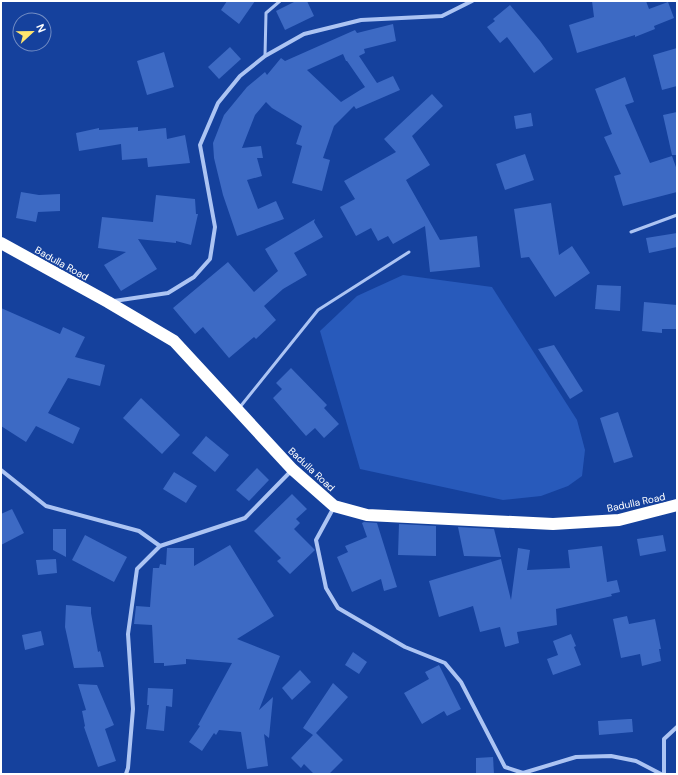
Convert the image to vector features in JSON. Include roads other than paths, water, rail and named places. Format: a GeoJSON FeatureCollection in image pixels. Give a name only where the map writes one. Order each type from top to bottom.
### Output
{"type":"FeatureCollection","features":[{"type":"Feature","properties":{"kind":"highway","name":"Badulla Road"},"geometry":{"type":"LineString","coordinates":[[1,243],[108,302],[174,341],[292,470],[334,506],[367,515],[553,524],[619,520],[677,505]]}},
{"type":"Feature","properties":{"kind":"street"},"geometry":{"type":"LineString","coordinates":[[108,302],[168,293],[194,278],[210,259],[215,227],[200,145],[218,103],[240,76],[265,56],[304,34],[361,20],[442,16],[472,1]]}},
{"type":"Feature","properties":{"kind":"street"},"geometry":{"type":"LineString","coordinates":[[1,470],[46,506],[139,531],[160,546]]}},
{"type":"Feature","properties":{"kind":"street"},"geometry":{"type":"LineString","coordinates":[[126,774],[128,768],[133,709],[128,634],[137,569],[160,546],[245,518],[292,470]]}},
{"type":"Feature","properties":{"kind":"street"},"geometry":{"type":"LineString","coordinates":[[334,506],[316,540],[326,588],[338,608],[404,647],[445,663],[461,682],[505,767],[523,773],[576,757],[611,756],[636,761],[661,774]]}},
{"type":"Feature","properties":{"kind":"street"},"geometry":{"type":"LineString","coordinates":[[664,774],[664,739],[677,727]]}},
{"type":"Feature","properties":{"kind":"lane"},"geometry":{"type":"LineString","coordinates":[[265,56],[266,14],[280,1]]}},
{"type":"Feature","properties":{"kind":"lane"},"geometry":{"type":"LineString","coordinates":[[631,232],[677,215]]}},
{"type":"Feature","properties":{"kind":"lane"},"geometry":{"type":"LineString","coordinates":[[237,410],[318,310],[409,252]]}}]}
